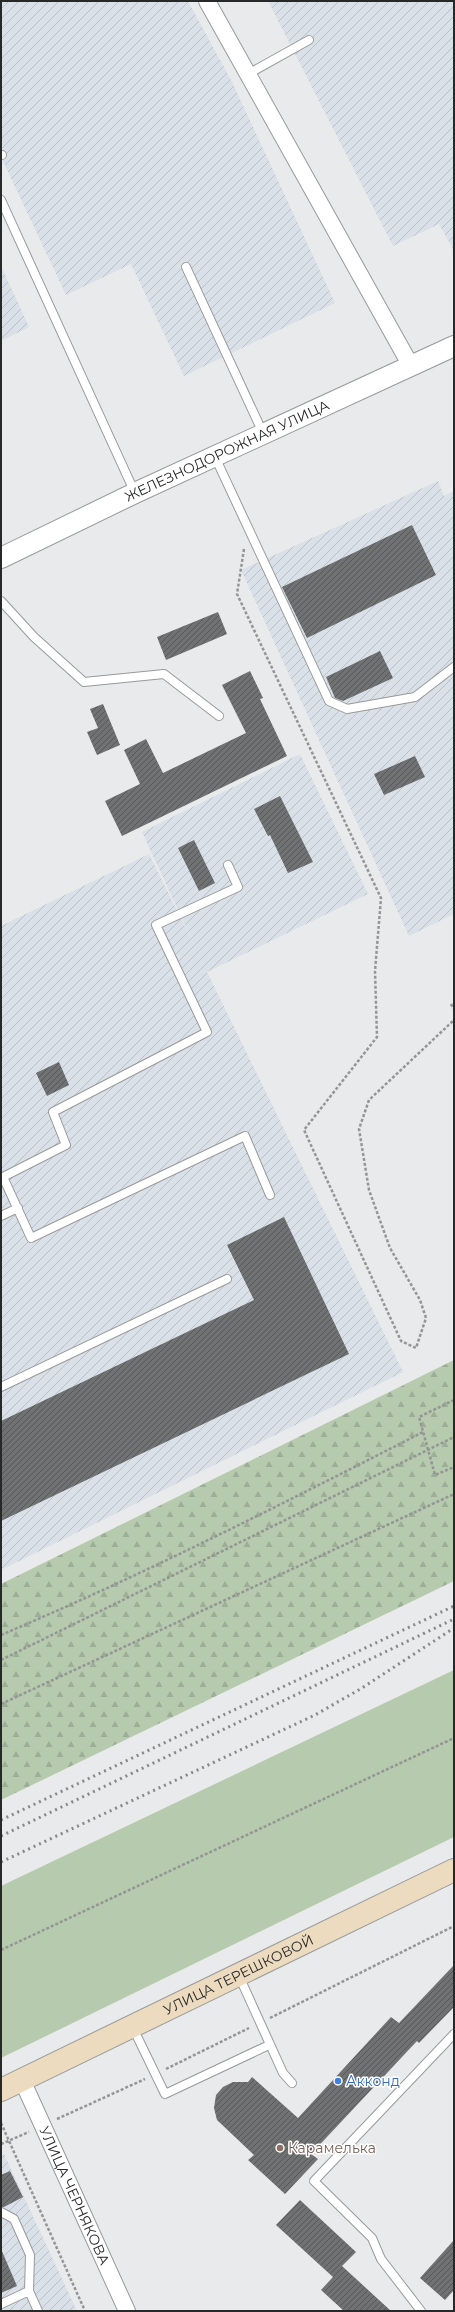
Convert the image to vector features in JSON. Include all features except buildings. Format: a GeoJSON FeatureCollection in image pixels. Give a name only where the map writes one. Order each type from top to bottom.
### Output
{"type":"FeatureCollection","features":[{"type":"Feature","properties":{"kind":"main road","name":"УЛИЦА ТЕРЕШКОВОЙ"},"geometry":{"type":"LineString","coordinates":[[1,2090],[454,1870]]}},
{"type":"Feature","properties":{"kind":"street"},"geometry":{"type":"LineString","coordinates":[[207,1],[411,366]]}},
{"type":"Feature","properties":{"kind":"street","name":"ЖЕЛЕЗНОДОРОЖНАЯ УЛИЦА"},"geometry":{"type":"LineString","coordinates":[[1,558],[263,433],[454,346]]}},
{"type":"Feature","properties":{"kind":"street","name":"УЛИЦА ЧЕРНЯКОВА"},"geometry":{"type":"LineString","coordinates":[[22,2080],[127,2311]]}},
{"type":"Feature","properties":{"kind":"lane"},"geometry":{"type":"LineString","coordinates":[[248,74],[309,40]]}},
{"type":"Feature","properties":{"kind":"lane"},"geometry":{"type":"LineString","coordinates":[[1,200],[135,493]]}},
{"type":"Feature","properties":{"kind":"lane"},"geometry":{"type":"LineString","coordinates":[[186,267],[263,433]]}},
{"type":"Feature","properties":{"kind":"lane"},"geometry":{"type":"LineString","coordinates":[[214,456],[329,701],[347,709],[415,697],[454,667]]}},
{"type":"Feature","properties":{"kind":"lane"},"geometry":{"type":"LineString","coordinates":[[1,601],[34,637],[84,682],[164,674],[219,716]]}},
{"type":"Feature","properties":{"kind":"lane"},"geometry":{"type":"LineString","coordinates":[[228,865],[238,887],[156,925],[207,1032],[53,1112],[66,1146],[3,1176],[31,1238],[245,1136],[270,1195]]}},
{"type":"Feature","properties":{"kind":"lane"},"geometry":{"type":"LineString","coordinates":[[1,1216],[18,1208]]}},
{"type":"Feature","properties":{"kind":"lane"},"geometry":{"type":"LineString","coordinates":[[1,1387],[227,1279]]}},
{"type":"Feature","properties":{"kind":"lane"},"geometry":{"type":"LineString","coordinates":[[238,1975],[282,2073],[292,2083]]}},
{"type":"Feature","properties":{"kind":"lane"},"geometry":{"type":"LineString","coordinates":[[132,2027],[165,2094],[269,2045]]}},
{"type":"Feature","properties":{"kind":"lane"},"geometry":{"type":"LineString","coordinates":[[421,2311],[381,2260],[372,2238],[314,2181],[454,2034]]}},
{"type":"Feature","properties":{"kind":"lane"},"geometry":{"type":"LineString","coordinates":[[1,2212],[14,2218],[30,2255],[29,2291],[38,2311]]}},
{"type":"Feature","properties":{"kind":"lane"},"geometry":{"type":"LineString","coordinates":[[1,2304],[29,2291]]}},
{"type":"Feature","properties":{"kind":"path"},"geometry":{"type":"LineString","coordinates":[[248,528],[237,594],[381,898],[375,971],[377,1037],[304,1130],[401,1341],[416,1348],[426,1318],[420,1300],[390,1248],[368,1190],[358,1129],[369,1100],[454,1020]]}},
{"type":"Feature","properties":{"kind":"path"},"geometry":{"type":"LineString","coordinates":[[451,1004],[454,1009]]}},
{"type":"Feature","properties":{"kind":"path"},"geometry":{"type":"LineString","coordinates":[[454,1400],[419,1417],[435,1475],[454,1466]]}},
{"type":"Feature","properties":{"kind":"path"},"geometry":{"type":"LineString","coordinates":[[1,1635],[61,1609],[243,1524],[423,1432]]}},
{"type":"Feature","properties":{"kind":"path"},"geometry":{"type":"LineString","coordinates":[[1,1660],[454,1437]]}},
{"type":"Feature","properties":{"kind":"path"},"geometry":{"type":"LineString","coordinates":[[1,1704],[454,1494]]}},
{"type":"Feature","properties":{"kind":"path"},"geometry":{"type":"LineString","coordinates":[[1,1950],[454,1738]]}},
{"type":"Feature","properties":{"kind":"path"},"geometry":{"type":"LineString","coordinates":[[1,2144],[155,2075],[454,1926]]}},
{"type":"Feature","properties":{"kind":"path"},"geometry":{"type":"LineString","coordinates":[[1,2123],[85,2311]]}},
{"type":"Feature","properties":{"kind":"shaded area"},"geometry":{"type":"Polygon","coordinates":[[[1,1],[188,1],[232,82],[335,303],[184,376],[131,264],[66,295],[1,157],[1,1]]]}},
{"type":"Feature","properties":{"kind":"shaded area"},"geometry":{"type":"Polygon","coordinates":[[[268,1],[454,1],[454,251],[439,224],[393,246],[268,1]]]}},
{"type":"Feature","properties":{"kind":"shaded area"},"geometry":{"type":"Polygon","coordinates":[[[1,266],[29,327],[1,341],[1,266]]]}},
{"type":"Feature","properties":{"kind":"shaded area"},"geometry":{"type":"Polygon","coordinates":[[[438,481],[444,496],[454,491],[454,914],[409,936],[241,570],[438,481]]]}},
{"type":"Feature","properties":{"kind":"shaded area"},"geometry":{"type":"Polygon","coordinates":[[[300,754],[368,894],[207,972],[403,1372],[1,1570],[1,926],[149,854],[196,949],[142,832],[300,754]]]}},
{"type":"Feature","properties":{"kind":"shaded area"},"geometry":{"type":"Polygon","coordinates":[[[4,2154],[77,2311],[1,2311],[1,2155],[4,2154]]]}},
{"type":"Feature","properties":{"kind":"green space"},"geometry":{"type":"Polygon","coordinates":[[[454,1360],[454,1581],[1,1800],[1,1584],[454,1360]]]}},
{"type":"Feature","properties":{"kind":"green space"},"geometry":{"type":"Polygon","coordinates":[[[454,1670],[454,1837],[1,2058],[1,1886],[454,1670]]]}},
{"type":"Feature","properties":{"kind":"railway"},"geometry":{"type":"LineString","coordinates":[[1,1820],[454,1606]]}},
{"type":"Feature","properties":{"kind":"railway"},"geometry":{"type":"LineString","coordinates":[[1,1836],[454,1619]]}},
{"type":"Feature","properties":{"kind":"railway"},"geometry":{"type":"LineString","coordinates":[[1,1862],[315,1715],[362,1688],[454,1628]]}},
{"type":"Feature","properties":{"kind":"place","name":"Акконд"},"geometry":{"type":"Point","coordinates":[338,2081]}},
{"type":"Feature","properties":{"kind":"place","name":"Карамелька"},"geometry":{"type":"Point","coordinates":[280,2148]}}]}
